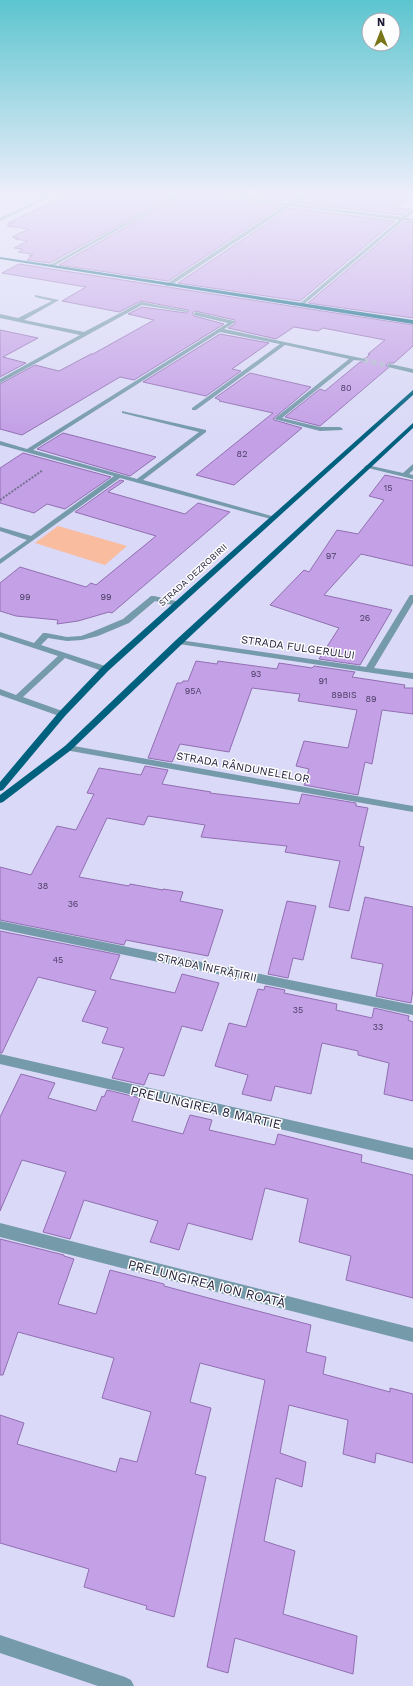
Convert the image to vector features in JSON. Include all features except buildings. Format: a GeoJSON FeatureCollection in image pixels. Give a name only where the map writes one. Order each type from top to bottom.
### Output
{"type":"FeatureCollection","features":[{"type":"Feature","properties":{"kind":"main road"},"geometry":{"type":"LineString","coordinates":[[104,275],[413,322]]}},
{"type":"Feature","properties":{"kind":"main road","name":"STRADA DEZROBIRII"},"geometry":{"type":"LineString","coordinates":[[0,788],[62,714],[105,669],[413,392]]}},
{"type":"Feature","properties":{"kind":"main road"},"geometry":{"type":"LineString","coordinates":[[0,800],[68,748],[179,642],[413,425]]}},
{"type":"Feature","properties":{"kind":"street"},"geometry":{"type":"LineString","coordinates":[[168,285],[183,275]]}},
{"type":"Feature","properties":{"kind":"street"},"geometry":{"type":"LineString","coordinates":[[300,305],[336,275]]}},
{"type":"Feature","properties":{"kind":"street"},"geometry":{"type":"LineString","coordinates":[[19,320],[57,300],[37,296]]}},
{"type":"Feature","properties":{"kind":"street"},"geometry":{"type":"LineString","coordinates":[[0,381],[141,303],[186,311]]}},
{"type":"Feature","properties":{"kind":"street"},"geometry":{"type":"LineString","coordinates":[[28,451],[232,322],[196,314]]}},
{"type":"Feature","properties":{"kind":"street"},"geometry":{"type":"LineString","coordinates":[[0,316],[84,334]]}},
{"type":"Feature","properties":{"kind":"street"},"geometry":{"type":"LineString","coordinates":[[219,330],[363,360]]}},
{"type":"Feature","properties":{"kind":"street"},"geometry":{"type":"LineString","coordinates":[[194,409],[284,344]]}},
{"type":"Feature","properties":{"kind":"street"},"geometry":{"type":"LineString","coordinates":[[340,429],[320,429],[277,419],[353,358]]}},
{"type":"Feature","properties":{"kind":"street"},"geometry":{"type":"LineString","coordinates":[[390,366],[413,371]]}},
{"type":"Feature","properties":{"kind":"street"},"geometry":{"type":"LineString","coordinates":[[124,412],[204,431],[138,481]]}},
{"type":"Feature","properties":{"kind":"street"},"geometry":{"type":"LineString","coordinates":[[0,443],[273,518]]}},
{"type":"Feature","properties":{"kind":"street"},"geometry":{"type":"LineString","coordinates":[[405,475],[413,466]]}},
{"type":"Feature","properties":{"kind":"street"},"geometry":{"type":"LineString","coordinates":[[367,467],[413,477]]}},
{"type":"Feature","properties":{"kind":"street"},"geometry":{"type":"LineString","coordinates":[[0,562],[118,476]]}},
{"type":"Feature","properties":{"kind":"street"},"geometry":{"type":"LineString","coordinates":[[0,529],[32,539]]}},
{"type":"Feature","properties":{"kind":"street"},"geometry":{"type":"LineString","coordinates":[[35,646],[46,635],[67,639],[82,638],[95,634],[126,621],[154,598],[177,604]]}},
{"type":"Feature","properties":{"kind":"street"},"geometry":{"type":"LineString","coordinates":[[369,669],[413,598]]}},
{"type":"Feature","properties":{"kind":"street"},"geometry":{"type":"LineString","coordinates":[[0,634],[105,669]]}},
{"type":"Feature","properties":{"kind":"street","name":"STRADA FULGERULUI"},"geometry":{"type":"LineString","coordinates":[[179,642],[413,676]]}},
{"type":"Feature","properties":{"kind":"street"},"geometry":{"type":"LineString","coordinates":[[17,698],[64,655]]}},
{"type":"Feature","properties":{"kind":"street"},"geometry":{"type":"LineString","coordinates":[[0,692],[62,714]]}},
{"type":"Feature","properties":{"kind":"street","name":"STRADA RÂNDUNELELOR"},"geometry":{"type":"LineString","coordinates":[[68,748],[413,809]]}},
{"type":"Feature","properties":{"kind":"street","name":"STRADA ÎNFRĂȚIRII"},"geometry":{"type":"LineString","coordinates":[[0,925],[413,1010]]}},
{"type":"Feature","properties":{"kind":"street","name":"PRELUNGIREA 8 MARTIE"},"geometry":{"type":"LineString","coordinates":[[0,1059],[413,1154]]}},
{"type":"Feature","properties":{"kind":"street","name":"PRELUNGIREA ION ROATĂ"},"geometry":{"type":"LineString","coordinates":[[0,1230],[413,1335]]}},
{"type":"Feature","properties":{"kind":"street"},"geometry":{"type":"LineString","coordinates":[[0,1644],[125,1686]]}},
{"type":"Feature","properties":{"kind":"path"},"geometry":{"type":"LineString","coordinates":[[0,500],[45,469]]}},
{"type":"Feature","properties":{"kind":"shaded area"},"geometry":{"type":"Polygon","coordinates":[[[58,526],[127,546],[105,565],[35,543],[58,526]]]}},
{"type":"Feature","properties":{"kind":"tunnel"},"geometry":{"type":"LineString","coordinates":[[363,360],[390,366]]}}]}
